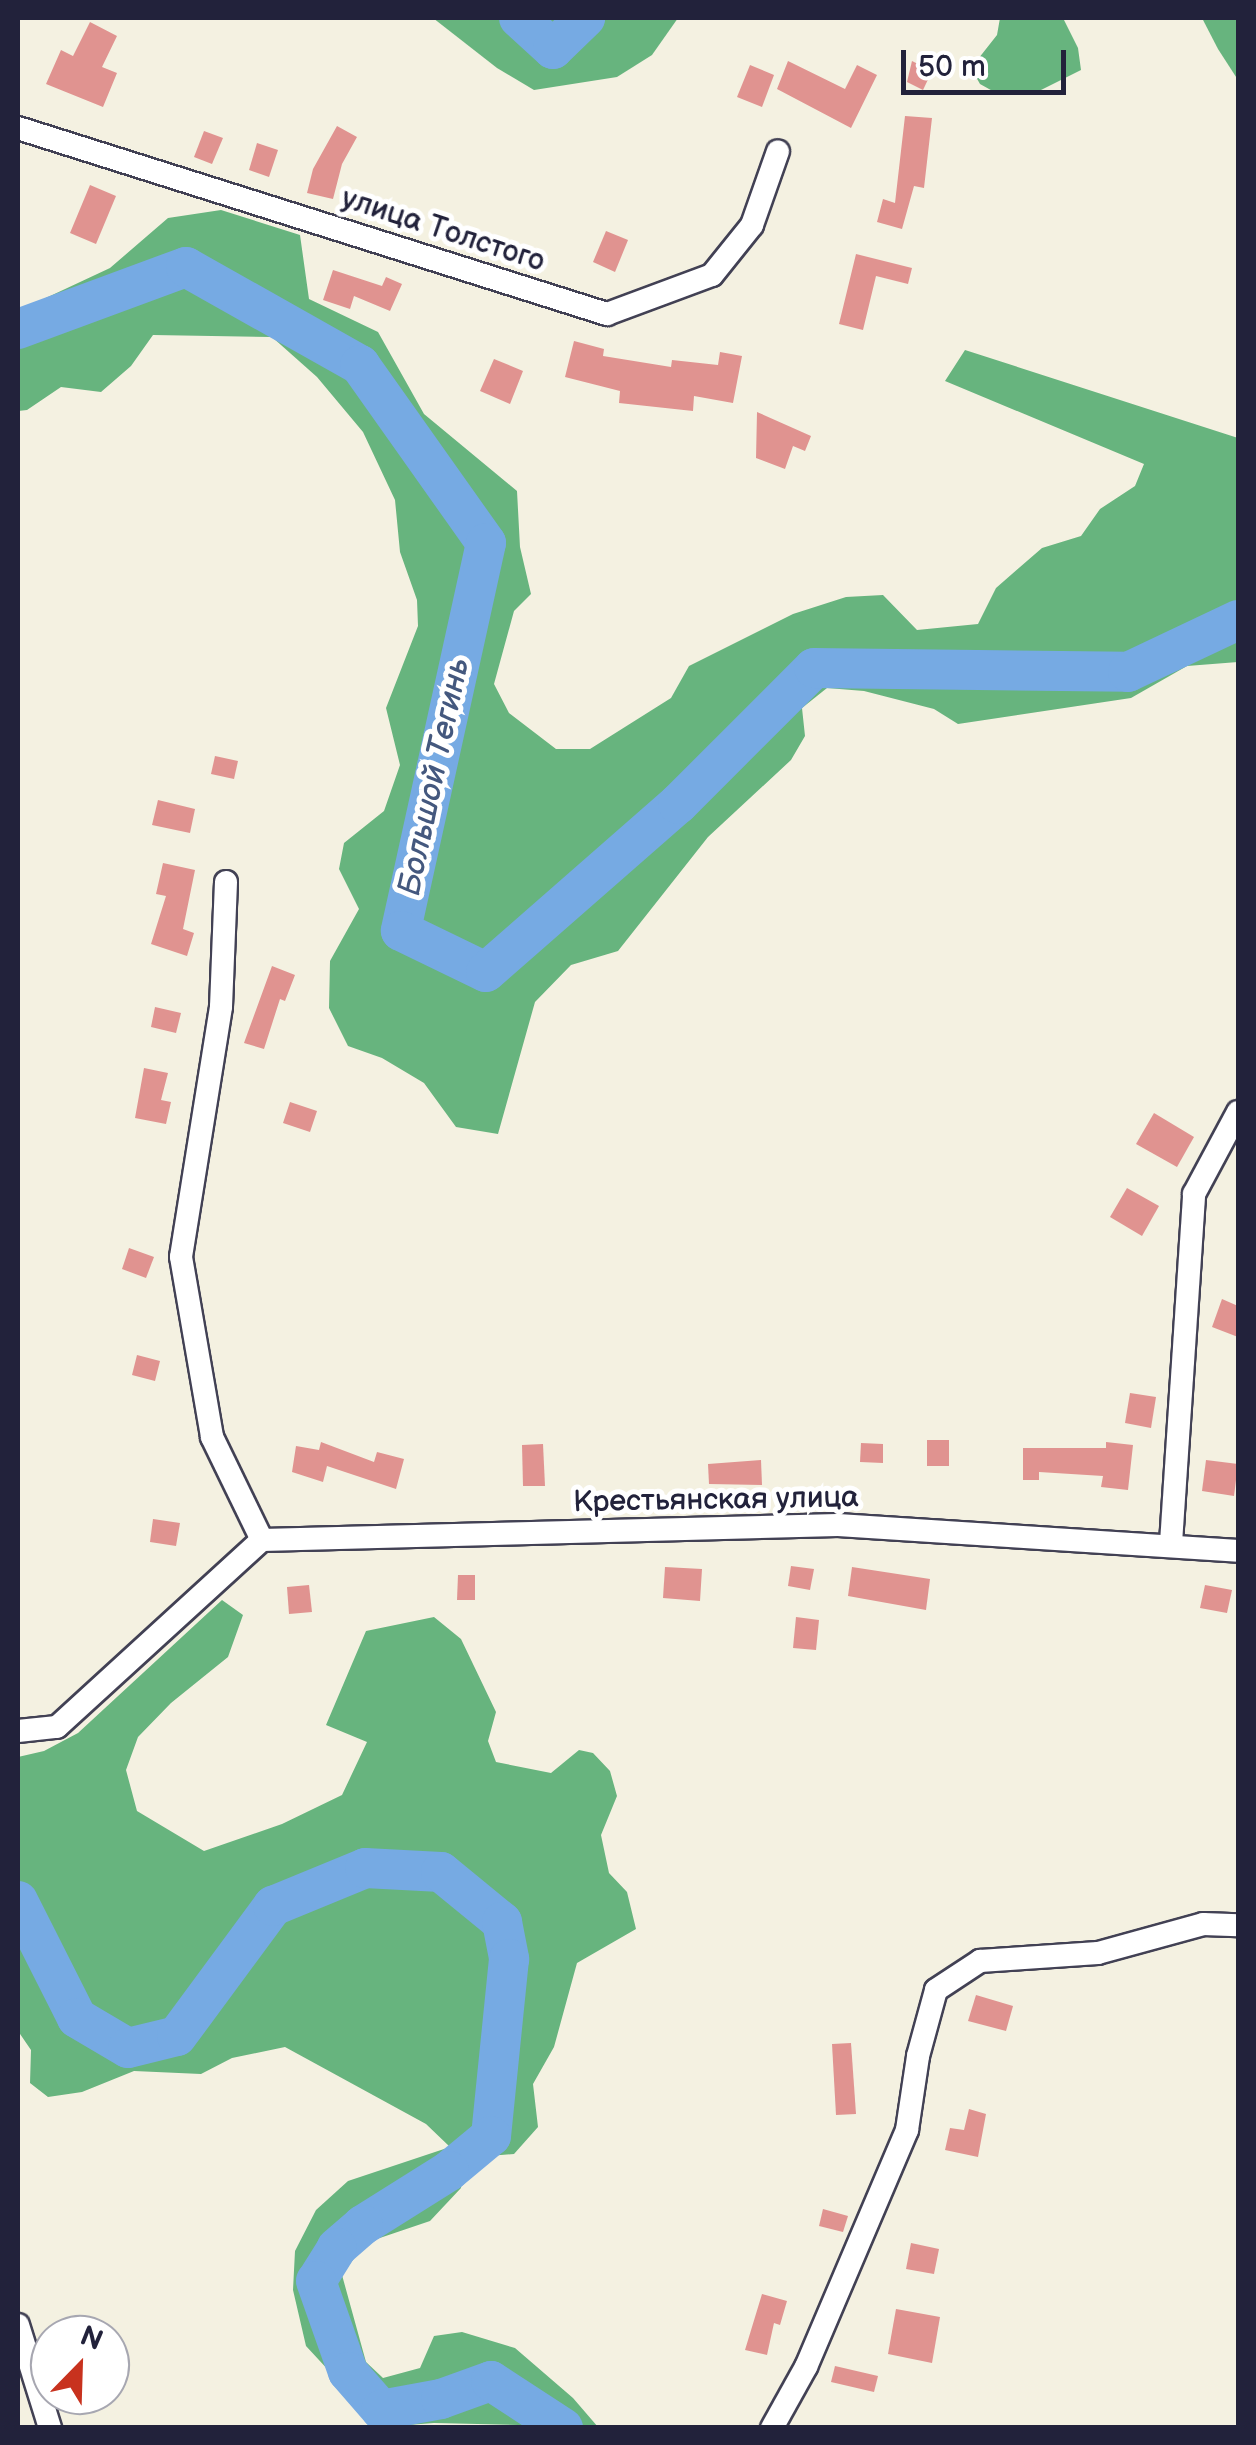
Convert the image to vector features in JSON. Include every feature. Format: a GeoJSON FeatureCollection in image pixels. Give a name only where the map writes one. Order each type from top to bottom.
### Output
{"type":"FeatureCollection","features":[{"type":"Feature","properties":{"kind":"street","name":"улица Толстого"},"geometry":{"type":"LineString","coordinates":[[18,128],[608,314],[712,275],[752,226],[778,151]]}},
{"type":"Feature","properties":{"kind":"street"},"geometry":{"type":"LineString","coordinates":[[18,1730],[57,1726],[262,1540],[212,1437],[181,1258],[221,1007],[226,882]]}},
{"type":"Feature","properties":{"kind":"street"},"geometry":{"type":"LineString","coordinates":[[1171,1543],[1194,1194],[1238,1112]]}},
{"type":"Feature","properties":{"kind":"street","name":"Крестьянская улица"},"geometry":{"type":"LineString","coordinates":[[262,1540],[838,1525],[1238,1550]]}},
{"type":"Feature","properties":{"kind":"street"},"geometry":{"type":"LineString","coordinates":[[772,2428],[806,2367],[907,2130],[918,2056],[936,1990],[980,1961],[1098,1953],[1203,1924],[1238,1924]]}},
{"type":"Feature","properties":{"kind":"street"},"geometry":{"type":"LineString","coordinates":[[18,2325],[50,2428]]}},
{"type":"Feature","properties":{"kind":"green space"},"geometry":{"type":"Polygon","coordinates":[[[433,18],[678,18],[652,55],[617,77],[534,90],[497,68],[433,18]]]}},
{"type":"Feature","properties":{"kind":"green space"},"geometry":{"type":"Polygon","coordinates":[[[1000,18],[1063,18],[1078,48],[1081,70],[1039,91],[998,94],[980,84],[971,68],[997,35],[1000,18]]]}},
{"type":"Feature","properties":{"kind":"green space"},"geometry":{"type":"Polygon","coordinates":[[[1202,18],[1238,18],[1238,80],[1218,49],[1202,18]]]}},
{"type":"Feature","properties":{"kind":"green space"},"geometry":{"type":"Polygon","coordinates":[[[221,210],[300,235],[309,299],[378,332],[424,414],[517,491],[520,547],[531,594],[514,611],[494,684],[509,713],[556,749],[590,749],[671,698],[689,666],[793,614],[846,597],[883,595],[917,630],[978,624],[996,588],[1042,548],[1081,536],[1100,509],[1135,486],[1144,464],[945,381],[965,350],[1238,438],[1238,662],[1187,666],[1131,698],[958,724],[934,709],[864,691],[827,688],[802,708],[805,736],[791,760],[708,837],[618,951],[571,965],[535,1002],[498,1134],[456,1127],[424,1083],[382,1058],[348,1046],[329,1008],[330,961],[359,909],[339,869],[344,843],[384,811],[400,765],[386,708],[418,626],[417,600],[400,552],[395,500],[363,432],[317,377],[272,337],[153,335],[131,366],[101,392],[61,387],[27,410],[18,411],[18,311],[110,268],[168,218],[221,210]]]}},
{"type":"Feature","properties":{"kind":"green space"},"geometry":{"type":"Polygon","coordinates":[[[222,1600],[243,1615],[228,1657],[171,1703],[138,1737],[126,1770],[137,1811],[204,1851],[282,1824],[342,1795],[367,1742],[326,1725],[366,1631],[434,1617],[461,1639],[496,1712],[488,1741],[496,1762],[551,1773],[579,1750],[593,1753],[610,1771],[617,1796],[601,1835],[609,1873],[627,1892],[636,1929],[577,1963],[554,2047],[533,2084],[538,2127],[514,2154],[464,2158],[461,2188],[430,2221],[365,2243],[342,2275],[366,2362],[383,2378],[420,2368],[434,2336],[462,2332],[515,2348],[573,2398],[598,2427],[434,2423],[381,2427],[306,2346],[293,2290],[295,2251],[316,2210],[348,2181],[450,2147],[426,2124],[285,2047],[232,2058],[201,2074],[134,2071],[82,2092],[48,2097],[30,2083],[31,2050],[18,2031],[18,1757],[44,1751],[78,1733],[222,1600]]]}},
{"type":"Feature","properties":{"kind":"building"},"geometry":{"type":"Polygon","coordinates":[[[90,22],[117,36],[102,67],[117,73],[103,107],[46,84],[61,50],[73,56],[90,22]]]}},
{"type":"Feature","properties":{"kind":"building"},"geometry":{"type":"Polygon","coordinates":[[[788,61],[845,89],[857,65],[877,75],[851,128],[777,89],[788,61]]]}},
{"type":"Feature","properties":{"kind":"building"},"geometry":{"type":"Polygon","coordinates":[[[912,61],[932,71],[923,90],[907,82],[912,61]]]}},
{"type":"Feature","properties":{"kind":"building"},"geometry":{"type":"Polygon","coordinates":[[[750,65],[774,75],[762,107],[737,97],[750,65]]]}},
{"type":"Feature","properties":{"kind":"building"},"geometry":{"type":"Polygon","coordinates":[[[905,116],[932,118],[924,188],[914,186],[902,229],[877,222],[883,199],[895,203],[905,116]]]}},
{"type":"Feature","properties":{"kind":"building"},"geometry":{"type":"Polygon","coordinates":[[[337,126],[357,137],[342,164],[333,199],[307,193],[313,169],[337,126]]]}},
{"type":"Feature","properties":{"kind":"building"},"geometry":{"type":"Polygon","coordinates":[[[204,131],[223,138],[212,164],[194,157],[204,131]]]}},
{"type":"Feature","properties":{"kind":"building"},"geometry":{"type":"Polygon","coordinates":[[[257,143],[278,150],[269,177],[249,170],[257,143]]]}},
{"type":"Feature","properties":{"kind":"building"},"geometry":{"type":"Polygon","coordinates":[[[90,185],[116,196],[96,244],[70,233],[90,185]]]}},
{"type":"Feature","properties":{"kind":"building"},"geometry":{"type":"Polygon","coordinates":[[[606,231],[628,240],[615,272],[593,262],[606,231]]]}},
{"type":"Feature","properties":{"kind":"building"},"geometry":{"type":"Polygon","coordinates":[[[856,254],[912,268],[908,284],[876,276],[863,330],[839,324],[856,254]]]}},
{"type":"Feature","properties":{"kind":"building"},"geometry":{"type":"Polygon","coordinates":[[[333,270],[382,286],[386,277],[402,284],[390,311],[354,296],[350,309],[323,300],[333,270]]]}},
{"type":"Feature","properties":{"kind":"building"},"geometry":{"type":"Polygon","coordinates":[[[574,341],[604,349],[603,356],[671,367],[672,360],[718,365],[720,352],[742,356],[733,403],[694,396],[693,411],[619,403],[620,391],[565,377],[574,341]]]}},
{"type":"Feature","properties":{"kind":"building"},"geometry":{"type":"Polygon","coordinates":[[[494,359],[523,371],[510,404],[480,391],[494,359]]]}},
{"type":"Feature","properties":{"kind":"building"},"geometry":{"type":"Polygon","coordinates":[[[757,412],[811,436],[805,451],[793,446],[785,469],[756,458],[757,412]]]}},
{"type":"Feature","properties":{"kind":"building"},"geometry":{"type":"Polygon","coordinates":[[[215,756],[238,761],[234,779],[211,774],[215,756]]]}},
{"type":"Feature","properties":{"kind":"building"},"geometry":{"type":"Polygon","coordinates":[[[158,800],[195,809],[190,833],[152,825],[158,800]]]}},
{"type":"Feature","properties":{"kind":"building"},"geometry":{"type":"Polygon","coordinates":[[[163,863],[195,870],[183,929],[194,933],[187,956],[151,944],[166,896],[156,894],[163,863]]]}},
{"type":"Feature","properties":{"kind":"building"},"geometry":{"type":"Polygon","coordinates":[[[272,966],[295,975],[285,1001],[280,999],[264,1049],[244,1043],[272,966]]]}},
{"type":"Feature","properties":{"kind":"building"},"geometry":{"type":"Polygon","coordinates":[[[155,1007],[181,1013],[176,1033],[151,1027],[155,1007]]]}},
{"type":"Feature","properties":{"kind":"building"},"geometry":{"type":"Polygon","coordinates":[[[144,1068],[168,1073],[161,1100],[171,1102],[166,1124],[135,1118],[144,1068]]]}},
{"type":"Feature","properties":{"kind":"building"},"geometry":{"type":"Polygon","coordinates":[[[290,1102],[317,1111],[310,1132],[283,1123],[290,1102]]]}},
{"type":"Feature","properties":{"kind":"building"},"geometry":{"type":"Polygon","coordinates":[[[1154,1113],[1194,1137],[1177,1167],[1136,1144],[1154,1113]]]}},
{"type":"Feature","properties":{"kind":"building"},"geometry":{"type":"Polygon","coordinates":[[[1127,1188],[1159,1206],[1142,1236],[1110,1217],[1127,1188]]]}},
{"type":"Feature","properties":{"kind":"building"},"geometry":{"type":"Polygon","coordinates":[[[129,1248],[154,1257],[146,1278],[122,1269],[129,1248]]]}},
{"type":"Feature","properties":{"kind":"building"},"geometry":{"type":"Polygon","coordinates":[[[1222,1299],[1238,1306],[1238,1337],[1212,1327],[1222,1299]]]}},
{"type":"Feature","properties":{"kind":"building"},"geometry":{"type":"Polygon","coordinates":[[[137,1355],[160,1361],[155,1381],[132,1375],[137,1355]]]}},
{"type":"Feature","properties":{"kind":"building"},"geometry":{"type":"Polygon","coordinates":[[[1130,1393],[1156,1397],[1151,1428],[1125,1423],[1130,1393]]]}},
{"type":"Feature","properties":{"kind":"building"},"geometry":{"type":"Polygon","coordinates":[[[927,1440],[949,1440],[949,1466],[927,1466],[927,1440]]]}},
{"type":"Feature","properties":{"kind":"building"},"geometry":{"type":"Polygon","coordinates":[[[321,1442],[374,1462],[377,1452],[404,1459],[396,1489],[327,1466],[323,1482],[292,1472],[296,1446],[319,1450],[321,1442]]]}},
{"type":"Feature","properties":{"kind":"building"},"geometry":{"type":"Polygon","coordinates":[[[1106,1442],[1133,1445],[1128,1490],[1101,1487],[1103,1476],[1039,1472],[1039,1480],[1023,1480],[1023,1448],[1106,1448],[1106,1442]]]}},
{"type":"Feature","properties":{"kind":"building"},"geometry":{"type":"Polygon","coordinates":[[[861,1443],[883,1444],[883,1463],[860,1462],[861,1443]]]}},
{"type":"Feature","properties":{"kind":"building"},"geometry":{"type":"Polygon","coordinates":[[[543,1444],[545,1486],[523,1486],[522,1445],[543,1444]]]}},
{"type":"Feature","properties":{"kind":"building"},"geometry":{"type":"Polygon","coordinates":[[[761,1460],[762,1485],[709,1484],[708,1464],[761,1460]]]}},
{"type":"Feature","properties":{"kind":"building"},"geometry":{"type":"Polygon","coordinates":[[[1206,1460],[1238,1464],[1234,1496],[1202,1491],[1206,1460]]]}},
{"type":"Feature","properties":{"kind":"building"},"geometry":{"type":"Polygon","coordinates":[[[153,1519],[180,1523],[176,1546],[150,1542],[153,1519]]]}},
{"type":"Feature","properties":{"kind":"building"},"geometry":{"type":"Polygon","coordinates":[[[791,1566],[814,1569],[810,1590],[788,1586],[791,1566]]]}},
{"type":"Feature","properties":{"kind":"building"},"geometry":{"type":"Polygon","coordinates":[[[665,1567],[702,1569],[700,1601],[663,1598],[665,1567]]]}},
{"type":"Feature","properties":{"kind":"building"},"geometry":{"type":"Polygon","coordinates":[[[852,1567],[930,1579],[926,1610],[848,1596],[852,1567]]]}},
{"type":"Feature","properties":{"kind":"building"},"geometry":{"type":"Polygon","coordinates":[[[458,1575],[475,1575],[475,1600],[457,1600],[458,1575]]]}},
{"type":"Feature","properties":{"kind":"building"},"geometry":{"type":"Polygon","coordinates":[[[309,1585],[312,1612],[289,1614],[287,1587],[309,1585]]]}},
{"type":"Feature","properties":{"kind":"building"},"geometry":{"type":"Polygon","coordinates":[[[1205,1585],[1232,1590],[1227,1613],[1200,1608],[1205,1585]]]}},
{"type":"Feature","properties":{"kind":"building"},"geometry":{"type":"Polygon","coordinates":[[[796,1617],[819,1620],[816,1650],[793,1648],[796,1617]]]}},
{"type":"Feature","properties":{"kind":"building"},"geometry":{"type":"Polygon","coordinates":[[[976,1995],[1013,2006],[1006,2031],[968,2021],[976,1995]]]}},
{"type":"Feature","properties":{"kind":"building"},"geometry":{"type":"Polygon","coordinates":[[[851,2043],[856,2114],[836,2115],[832,2044],[851,2043]]]}},
{"type":"Feature","properties":{"kind":"building"},"geometry":{"type":"Polygon","coordinates":[[[969,2109],[986,2114],[978,2157],[945,2150],[950,2128],[964,2130],[969,2109]]]}},
{"type":"Feature","properties":{"kind":"building"},"geometry":{"type":"Polygon","coordinates":[[[823,2209],[848,2216],[843,2232],[819,2226],[823,2209]]]}},
{"type":"Feature","properties":{"kind":"building"},"geometry":{"type":"Polygon","coordinates":[[[911,2243],[939,2249],[934,2274],[906,2269],[911,2243]]]}},
{"type":"Feature","properties":{"kind":"building"},"geometry":{"type":"Polygon","coordinates":[[[762,2294],[787,2301],[780,2325],[774,2323],[767,2355],[745,2350],[762,2294]]]}},
{"type":"Feature","properties":{"kind":"building"},"geometry":{"type":"Polygon","coordinates":[[[896,2309],[940,2317],[932,2363],[888,2354],[896,2309]]]}},
{"type":"Feature","properties":{"kind":"building"},"geometry":{"type":"Polygon","coordinates":[[[835,2366],[878,2376],[874,2392],[831,2382],[835,2366]]]}},
{"type":"Feature","properties":{"kind":"waterway","name":"Большой Тегинь"},"geometry":{"type":"LineString","coordinates":[[519,18],[553,49],[585,18]]}},
{"type":"Feature","properties":{"kind":"waterway","name":"Большой Тегинь"},"geometry":{"type":"LineString","coordinates":[[18,329],[186,267],[360,365],[486,543],[401,931],[486,972],[678,804],[814,668],[1128,672],[1238,620]]}},
{"type":"Feature","properties":{"kind":"waterway","name":"Большой Тегинь"},"geometry":{"type":"LineString","coordinates":[[18,1901],[77,2018],[128,2048],[177,2036],[273,1906],[365,1868],[441,1872],[502,1922],[509,1959],[491,2136],[449,2171],[363,2225],[337,2248],[316,2281],[348,2372],[381,2410],[441,2399],[491,2381],[563,2428]]}}]}
